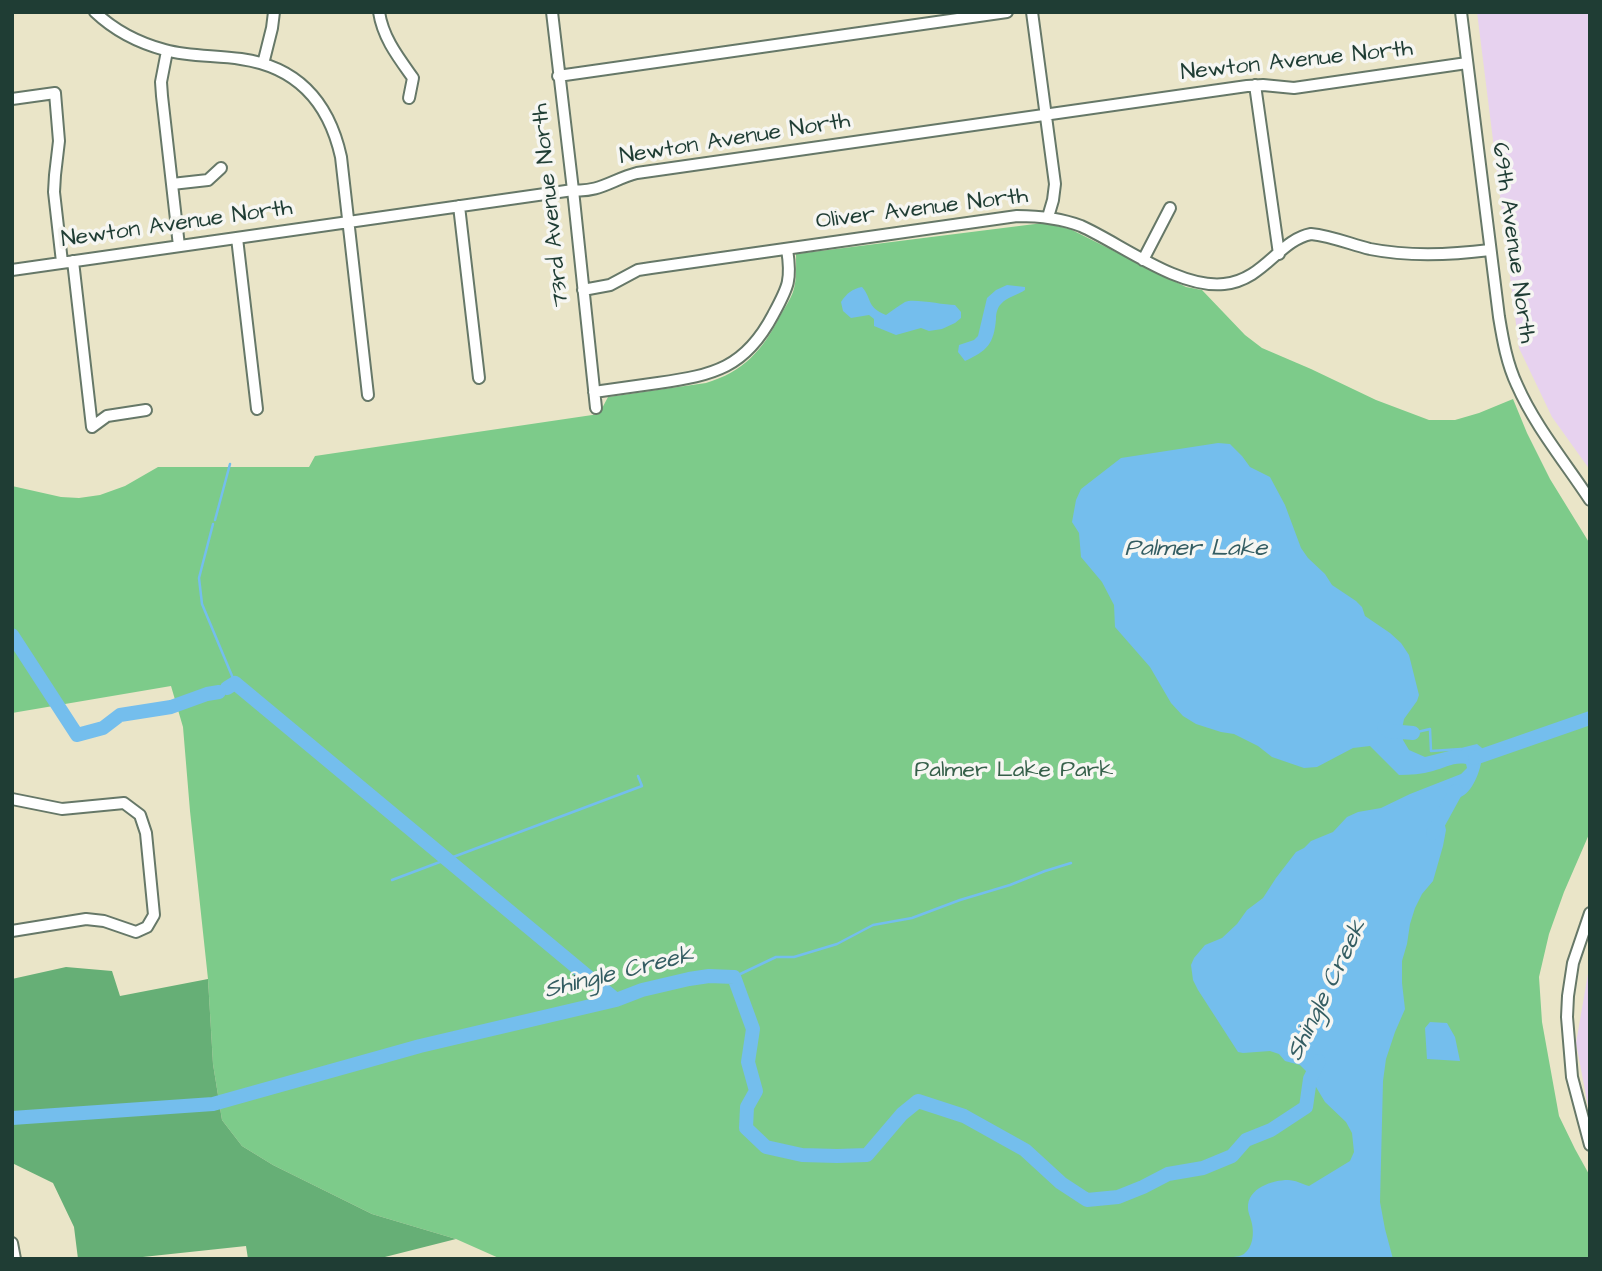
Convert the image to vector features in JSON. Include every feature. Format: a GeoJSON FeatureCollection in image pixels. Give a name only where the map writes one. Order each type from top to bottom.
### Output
{"type":"FeatureCollection","features":[{"type":"Feature","properties":{"kind":"street"},"geometry":{"type":"LineString","coordinates":[[263,64],[274,12]]}},
{"type":"Feature","properties":{"kind":"street"},"geometry":{"type":"LineString","coordinates":[[379,12],[389,43],[413,78],[409,98]]}},
{"type":"Feature","properties":{"kind":"street","name":"73rd Avenue North"},"geometry":{"type":"LineString","coordinates":[[552,12],[596,408]]}},
{"type":"Feature","properties":{"kind":"street"},"geometry":{"type":"LineString","coordinates":[[558,75],[1007,12]]}},
{"type":"Feature","properties":{"kind":"street"},"geometry":{"type":"LineString","coordinates":[[1032,12],[1055,184],[1048,217]]}},
{"type":"Feature","properties":{"kind":"street","name":"69th Avenue North"},"geometry":{"type":"LineString","coordinates":[[1461,12],[1504,345],[1516,383],[1536,421],[1590,500]]}},
{"type":"Feature","properties":{"kind":"street"},"geometry":{"type":"LineString","coordinates":[[97,13],[124,34],[167,51],[241,59],[277,69],[294,79],[320,105],[330,121],[341,157],[368,395]]}},
{"type":"Feature","properties":{"kind":"street"},"geometry":{"type":"LineString","coordinates":[[167,51],[161,82],[179,246]]}},
{"type":"Feature","properties":{"kind":"street","name":"Newton Avenue North"},"geometry":{"type":"LineString","coordinates":[[12,270],[573,190],[596,190],[637,173],[1046,114],[1255,85],[1294,88],[1467,63]]}},
{"type":"Feature","properties":{"kind":"street"},"geometry":{"type":"LineString","coordinates":[[1255,85],[1279,254]]}},
{"type":"Feature","properties":{"kind":"street"},"geometry":{"type":"LineString","coordinates":[[12,99],[55,93],[59,142],[54,192],[92,427],[107,416],[146,410]]}},
{"type":"Feature","properties":{"kind":"street"},"geometry":{"type":"LineString","coordinates":[[172,184],[208,180],[221,169]]}},
{"type":"Feature","properties":{"kind":"street"},"geometry":{"type":"LineString","coordinates":[[459,206],[479,378]]}},
{"type":"Feature","properties":{"kind":"street"},"geometry":{"type":"LineString","coordinates":[[1143,260],[1170,208]]}},
{"type":"Feature","properties":{"kind":"street","name":"Oliver Avenue North"},"geometry":{"type":"LineString","coordinates":[[583,290],[610,285],[638,270],[1017,216],[1048,217],[1080,226],[1143,260],[1201,284],[1223,285],[1254,273],[1295,240],[1311,234],[1402,254],[1433,255],[1490,250]]}},
{"type":"Feature","properties":{"kind":"street"},"geometry":{"type":"LineString","coordinates":[[237,237],[257,409]]}},
{"type":"Feature","properties":{"kind":"street"},"geometry":{"type":"LineString","coordinates":[[594,393],[710,374],[743,355],[767,326],[788,286],[788,248]]}},
{"type":"Feature","properties":{"kind":"street"},"geometry":{"type":"LineString","coordinates":[[12,799],[62,808],[124,803],[140,815],[146,833],[154,915],[146,927],[136,932],[104,921],[86,919],[12,931]]}},
{"type":"Feature","properties":{"kind":"street"},"geometry":{"type":"LineString","coordinates":[[1590,913],[1573,963],[1567,1017],[1572,1077],[1590,1145]]}},
{"type":"Feature","properties":{"kind":"street"},"geometry":{"type":"LineString","coordinates":[[12,1243],[15,1259]]}},
{"type":"Feature","properties":{"kind":"shaded area"},"geometry":{"type":"Polygon","coordinates":[[[1477,12],[1590,12],[1590,470],[1552,417],[1519,348],[1477,12]]]}},
{"type":"Feature","properties":{"kind":"shaded area"},"geometry":{"type":"Polygon","coordinates":[[[1590,962],[1590,1117],[1576,1043],[1590,962]]]}},
{"type":"Feature","properties":{"kind":"green space","name":"Palmer Lake Park"},"geometry":{"type":"Polygon","coordinates":[[[1043,223],[1070,229],[1186,287],[1202,290],[1245,335],[1262,348],[1376,400],[1429,420],[1455,420],[1513,399],[1550,479],[1590,544],[1590,832],[1549,934],[1539,977],[1542,1022],[1559,1116],[1590,1176],[1590,1259],[501,1259],[456,1239],[372,1214],[273,1165],[242,1146],[222,1120],[213,1064],[208,979],[183,727],[171,686],[12,713],[12,486],[61,497],[79,498],[100,495],[125,486],[158,467],[309,467],[315,456],[599,414],[608,397],[706,383],[741,366],[759,349],[793,292],[796,254],[1043,223]]]}},
{"type":"Feature","properties":{"kind":"green space"},"geometry":{"type":"Polygon","coordinates":[[[66,967],[112,971],[120,996],[208,979],[213,1064],[222,1120],[242,1146],[273,1165],[372,1214],[456,1239],[377,1259],[248,1259],[246,1246],[124,1259],[78,1259],[74,1227],[53,1183],[12,1163],[12,979],[66,967]]]}},
{"type":"Feature","properties":{"kind":"water"},"geometry":{"type":"Polygon","coordinates":[[[1007,285],[1025,287],[1025,290],[1000,306],[988,346],[965,361],[958,352],[959,345],[978,336],[987,298],[1007,285]]]}},
{"type":"Feature","properties":{"kind":"water"},"geometry":{"type":"Polygon","coordinates":[[[862,287],[873,306],[886,315],[905,302],[914,301],[955,305],[961,312],[961,318],[942,329],[929,331],[921,328],[896,335],[874,326],[874,319],[869,315],[851,318],[843,311],[843,299],[853,290],[862,287]]]}},
{"type":"Feature","properties":{"kind":"water","name":"Palmer Lake"},"geometry":{"type":"Polygon","coordinates":[[[1218,443],[1230,444],[1250,467],[1270,477],[1308,558],[1332,585],[1362,607],[1365,616],[1401,643],[1409,655],[1419,695],[1404,719],[1402,729],[1403,740],[1409,750],[1425,757],[1477,744],[1482,748],[1480,767],[1472,787],[1442,812],[1446,830],[1443,846],[1433,881],[1415,908],[1402,961],[1405,1009],[1386,1059],[1383,1081],[1380,1202],[1393,1259],[1218,1259],[1244,1254],[1249,1248],[1253,1232],[1248,1210],[1249,1201],[1256,1190],[1282,1180],[1309,1186],[1350,1161],[1354,1152],[1352,1133],[1346,1122],[1325,1102],[1300,1065],[1285,1061],[1279,1054],[1270,1051],[1238,1052],[1198,990],[1193,980],[1191,965],[1205,945],[1222,938],[1247,910],[1263,898],[1296,852],[1311,841],[1333,832],[1347,817],[1381,808],[1461,774],[1467,768],[1466,764],[1457,764],[1425,773],[1399,775],[1370,746],[1353,748],[1317,767],[1304,768],[1272,757],[1258,746],[1234,734],[1196,724],[1183,716],[1171,703],[1150,667],[1115,627],[1114,605],[1102,582],[1081,557],[1079,533],[1072,522],[1081,489],[1121,458],[1218,443]]]}},
{"type":"Feature","properties":{"kind":"water"},"geometry":{"type":"Polygon","coordinates":[[[1430,1022],[1447,1023],[1455,1037],[1460,1061],[1427,1059],[1425,1028],[1430,1022]]]}},
{"type":"Feature","properties":{"kind":"waterway"},"geometry":{"type":"LineString","coordinates":[[215,520],[230,464]]}},
{"type":"Feature","properties":{"kind":"waterway"},"geometry":{"type":"LineString","coordinates":[[213,524],[199,578],[202,604],[235,683]]}},
{"type":"Feature","properties":{"kind":"waterway"},"geometry":{"type":"LineString","coordinates":[[12,635],[77,735],[103,728],[120,715],[171,707],[219,692]]}},
{"type":"Feature","properties":{"kind":"waterway"},"geometry":{"type":"LineString","coordinates":[[227,688],[235,683],[616,1000]]}},
{"type":"Feature","properties":{"kind":"waterway","name":"Shingle Creek"},"geometry":{"type":"LineString","coordinates":[[1475,758],[1590,718]]}},
{"type":"Feature","properties":{"kind":"waterway"},"geometry":{"type":"LineString","coordinates":[[1384,727],[1389,731],[1413,733]]}},
{"type":"Feature","properties":{"kind":"waterway"},"geometry":{"type":"LineString","coordinates":[[1413,733],[1430,729],[1431,751],[1461,749]]}},
{"type":"Feature","properties":{"kind":"waterway"},"geometry":{"type":"LineString","coordinates":[[392,880],[642,786],[638,776]]}},
{"type":"Feature","properties":{"kind":"waterway","name":"Shingle Creek"},"geometry":{"type":"LineString","coordinates":[[1433,833],[1456,791]]}},
{"type":"Feature","properties":{"kind":"waterway"},"geometry":{"type":"LineString","coordinates":[[734,977],[776,957],[794,957],[837,944],[873,925],[912,918],[1071,863]]}},
{"type":"Feature","properties":{"kind":"waterway","name":"Shingle Creek"},"geometry":{"type":"LineString","coordinates":[[12,1118],[213,1104],[420,1046],[616,1000],[642,990],[709,976],[734,977],[753,1029],[748,1062],[756,1091],[747,1107],[746,1128],[766,1147],[802,1155],[867,1155],[902,1114],[918,1101],[964,1116],[1025,1150],[1061,1183],[1087,1200],[1118,1197],[1168,1174],[1203,1168],[1232,1156],[1246,1140],[1271,1130],[1306,1107],[1310,1079],[1319,1061]]}}]}
